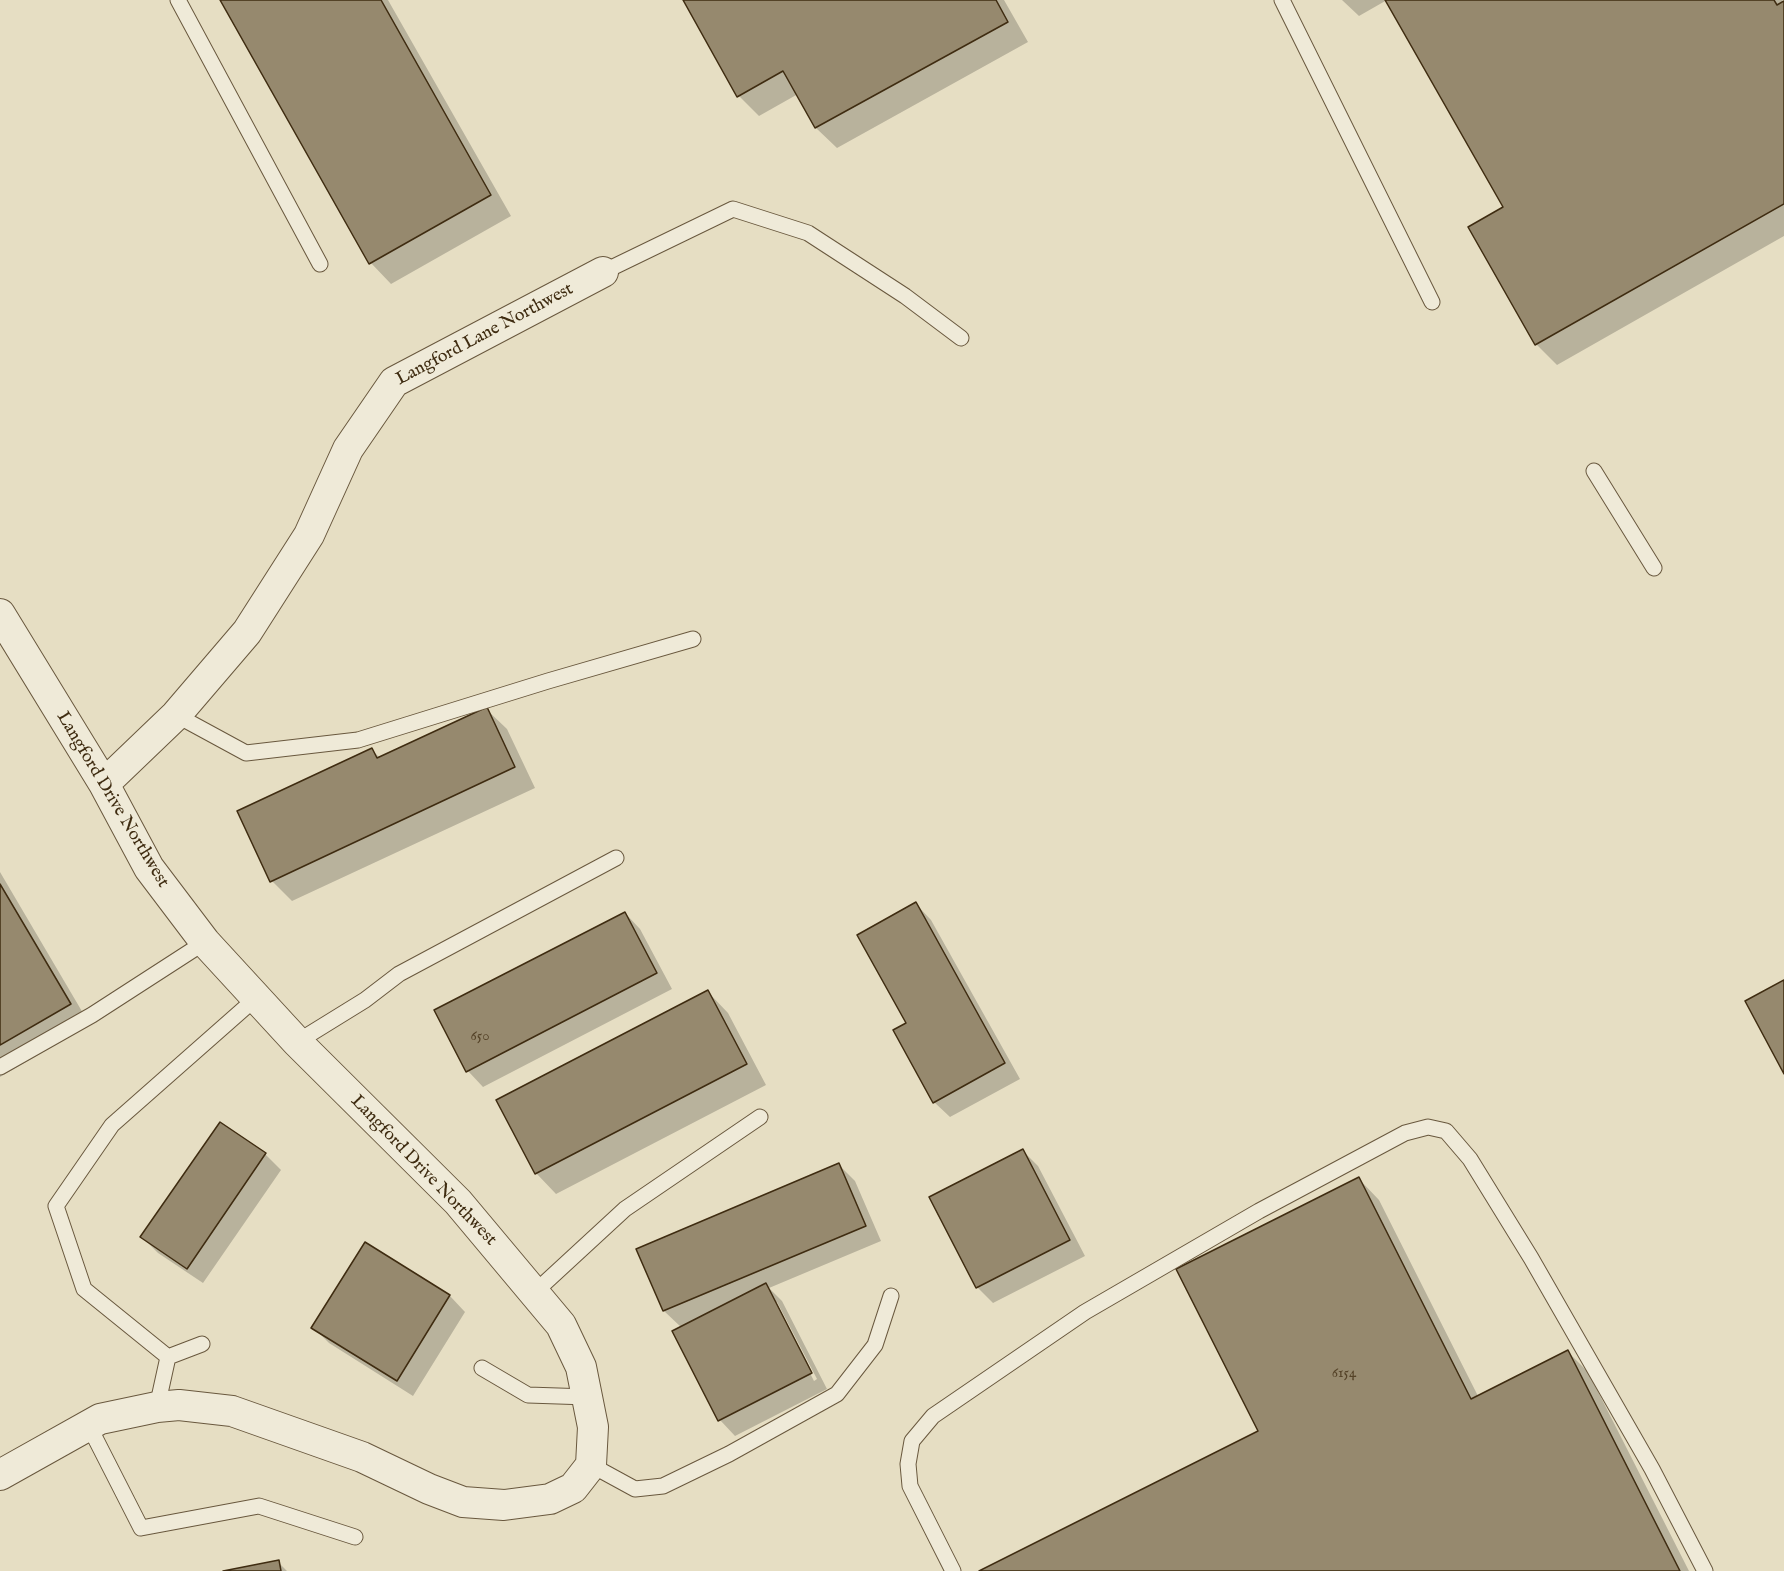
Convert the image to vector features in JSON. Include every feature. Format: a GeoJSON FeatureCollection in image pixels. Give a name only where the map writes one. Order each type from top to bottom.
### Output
{"type":"FeatureCollection","features":[{"type":"Feature","properties":{"kind":"street","name":"Langford Lane Northwest"},"geometry":{"type":"LineString","coordinates":[[104,784],[177,716],[247,632],[309,535],[348,449],[394,382],[603,272]]}},
{"type":"Feature","properties":{"kind":"street","name":"Langford Drive Northwest"},"geometry":{"type":"LineString","coordinates":[[0,614],[104,784],[149,868],[204,942],[297,1042],[458,1202],[561,1326],[580,1368],[588,1397],[593,1427],[591,1465]]}},
{"type":"Feature","properties":{"kind":"street"},"geometry":{"type":"LineString","coordinates":[[0,1475],[100,1419],[157,1407],[179,1405],[232,1411],[362,1457],[429,1489],[464,1502],[504,1505],[550,1499],[573,1488],[591,1465]]}},
{"type":"Feature","properties":{"kind":"lane"},"geometry":{"type":"LineString","coordinates":[[178,0],[320,264]]}},
{"type":"Feature","properties":{"kind":"lane"},"geometry":{"type":"LineString","coordinates":[[1282,0],[1432,302]]}},
{"type":"Feature","properties":{"kind":"lane"},"geometry":{"type":"LineString","coordinates":[[603,272],[734,209],[808,233],[905,296],[961,338]]}},
{"type":"Feature","properties":{"kind":"lane"},"geometry":{"type":"LineString","coordinates":[[1594,471],[1654,568]]}},
{"type":"Feature","properties":{"kind":"lane"},"geometry":{"type":"LineString","coordinates":[[177,716],[246,753],[358,740],[693,639]]}},
{"type":"Feature","properties":{"kind":"lane"},"geometry":{"type":"LineString","coordinates":[[297,1042],[364,1000],[399,974],[616,858]]}},
{"type":"Feature","properties":{"kind":"lane"},"geometry":{"type":"LineString","coordinates":[[0,1067],[92,1015],[204,942]]}},
{"type":"Feature","properties":{"kind":"lane"},"geometry":{"type":"LineString","coordinates":[[168,1357],[84,1289],[56,1206],[112,1125],[256,998]]}},
{"type":"Feature","properties":{"kind":"lane"},"geometry":{"type":"LineString","coordinates":[[535,1292],[625,1209],[760,1117]]}},
{"type":"Feature","properties":{"kind":"lane"},"geometry":{"type":"LineString","coordinates":[[953,1571],[910,1486],[908,1464],[912,1441],[933,1416],[1105,1300],[1260,1211],[1404,1133],[1428,1127],[1446,1131],[1470,1159],[1531,1258],[1652,1469],[1705,1571]]}},
{"type":"Feature","properties":{"kind":"lane"},"geometry":{"type":"LineString","coordinates":[[591,1465],[634,1489],[663,1486],[729,1454],[837,1394],[874,1345],[891,1296]]}},
{"type":"Feature","properties":{"kind":"lane"},"geometry":{"type":"LineString","coordinates":[[168,1357],[202,1344]]}},
{"type":"Feature","properties":{"kind":"lane"},"geometry":{"type":"LineString","coordinates":[[157,1407],[168,1357]]}},
{"type":"Feature","properties":{"kind":"lane"},"geometry":{"type":"LineString","coordinates":[[482,1368],[528,1395],[588,1397]]}},
{"type":"Feature","properties":{"kind":"lane"},"geometry":{"type":"LineString","coordinates":[[89,1426],[141,1528],[259,1506],[355,1537]]}},
{"type":"Feature","properties":{"kind":"building"},"geometry":{"type":"Polygon","coordinates":[[[220,0],[381,0],[491,195],[369,264],[220,0]]]}},
{"type":"Feature","properties":{"kind":"building"},"geometry":{"type":"Polygon","coordinates":[[[683,0],[996,0],[1008,22],[815,128],[783,71],[737,97],[683,0]]]}},
{"type":"Feature","properties":{"kind":"building"},"geometry":{"type":"Polygon","coordinates":[[[1385,0],[1774,0],[1777,5],[1784,1],[1784,204],[1535,345],[1468,227],[1503,207],[1385,0]]]}},
{"type":"Feature","properties":{"kind":"building"},"geometry":{"type":"Polygon","coordinates":[[[487,707],[515,767],[270,882],[237,811],[372,748],[377,758],[487,707]]]}},
{"type":"Feature","properties":{"kind":"building"},"geometry":{"type":"Polygon","coordinates":[[[0,884],[71,1004],[0,1045],[0,884]]]}},
{"type":"Feature","properties":{"kind":"building"},"geometry":{"type":"Polygon","coordinates":[[[916,902],[1005,1063],[933,1103],[893,1030],[906,1023],[857,935],[916,902]]]}},
{"type":"Feature","properties":{"kind":"building"},"geometry":{"type":"Polygon","coordinates":[[[625,912],[657,973],[466,1072],[434,1010],[625,912]]]}},
{"type":"Feature","properties":{"kind":"building"},"geometry":{"type":"Polygon","coordinates":[[[1784,980],[1784,1074],[1745,1001],[1784,980]]]}},
{"type":"Feature","properties":{"kind":"building"},"geometry":{"type":"Polygon","coordinates":[[[708,990],[747,1064],[535,1174],[496,1100],[708,990]]]}},
{"type":"Feature","properties":{"kind":"building"},"geometry":{"type":"Polygon","coordinates":[[[220,1122],[266,1153],[187,1269],[140,1237],[220,1122]]]}},
{"type":"Feature","properties":{"kind":"building"},"geometry":{"type":"Polygon","coordinates":[[[1023,1149],[1070,1240],[976,1288],[929,1197],[1023,1149]]]}},
{"type":"Feature","properties":{"kind":"building"},"geometry":{"type":"Polygon","coordinates":[[[839,1163],[866,1226],[663,1311],[636,1249],[839,1163]]]}},
{"type":"Feature","properties":{"kind":"building"},"geometry":{"type":"Polygon","coordinates":[[[1359,1177],[1471,1399],[1568,1350],[1680,1571],[979,1571],[1258,1431],[1176,1269],[1359,1177]]]}},
{"type":"Feature","properties":{"kind":"building"},"geometry":{"type":"Polygon","coordinates":[[[365,1242],[450,1295],[397,1381],[311,1328],[365,1242]]]}},
{"type":"Feature","properties":{"kind":"building"},"geometry":{"type":"Polygon","coordinates":[[[766,1283],[812,1373],[718,1421],[672,1331],[766,1283]]]}},
{"type":"Feature","properties":{"kind":"building"},"geometry":{"type":"Polygon","coordinates":[[[279,1560],[281,1571],[223,1571],[279,1560]]]}}]}
